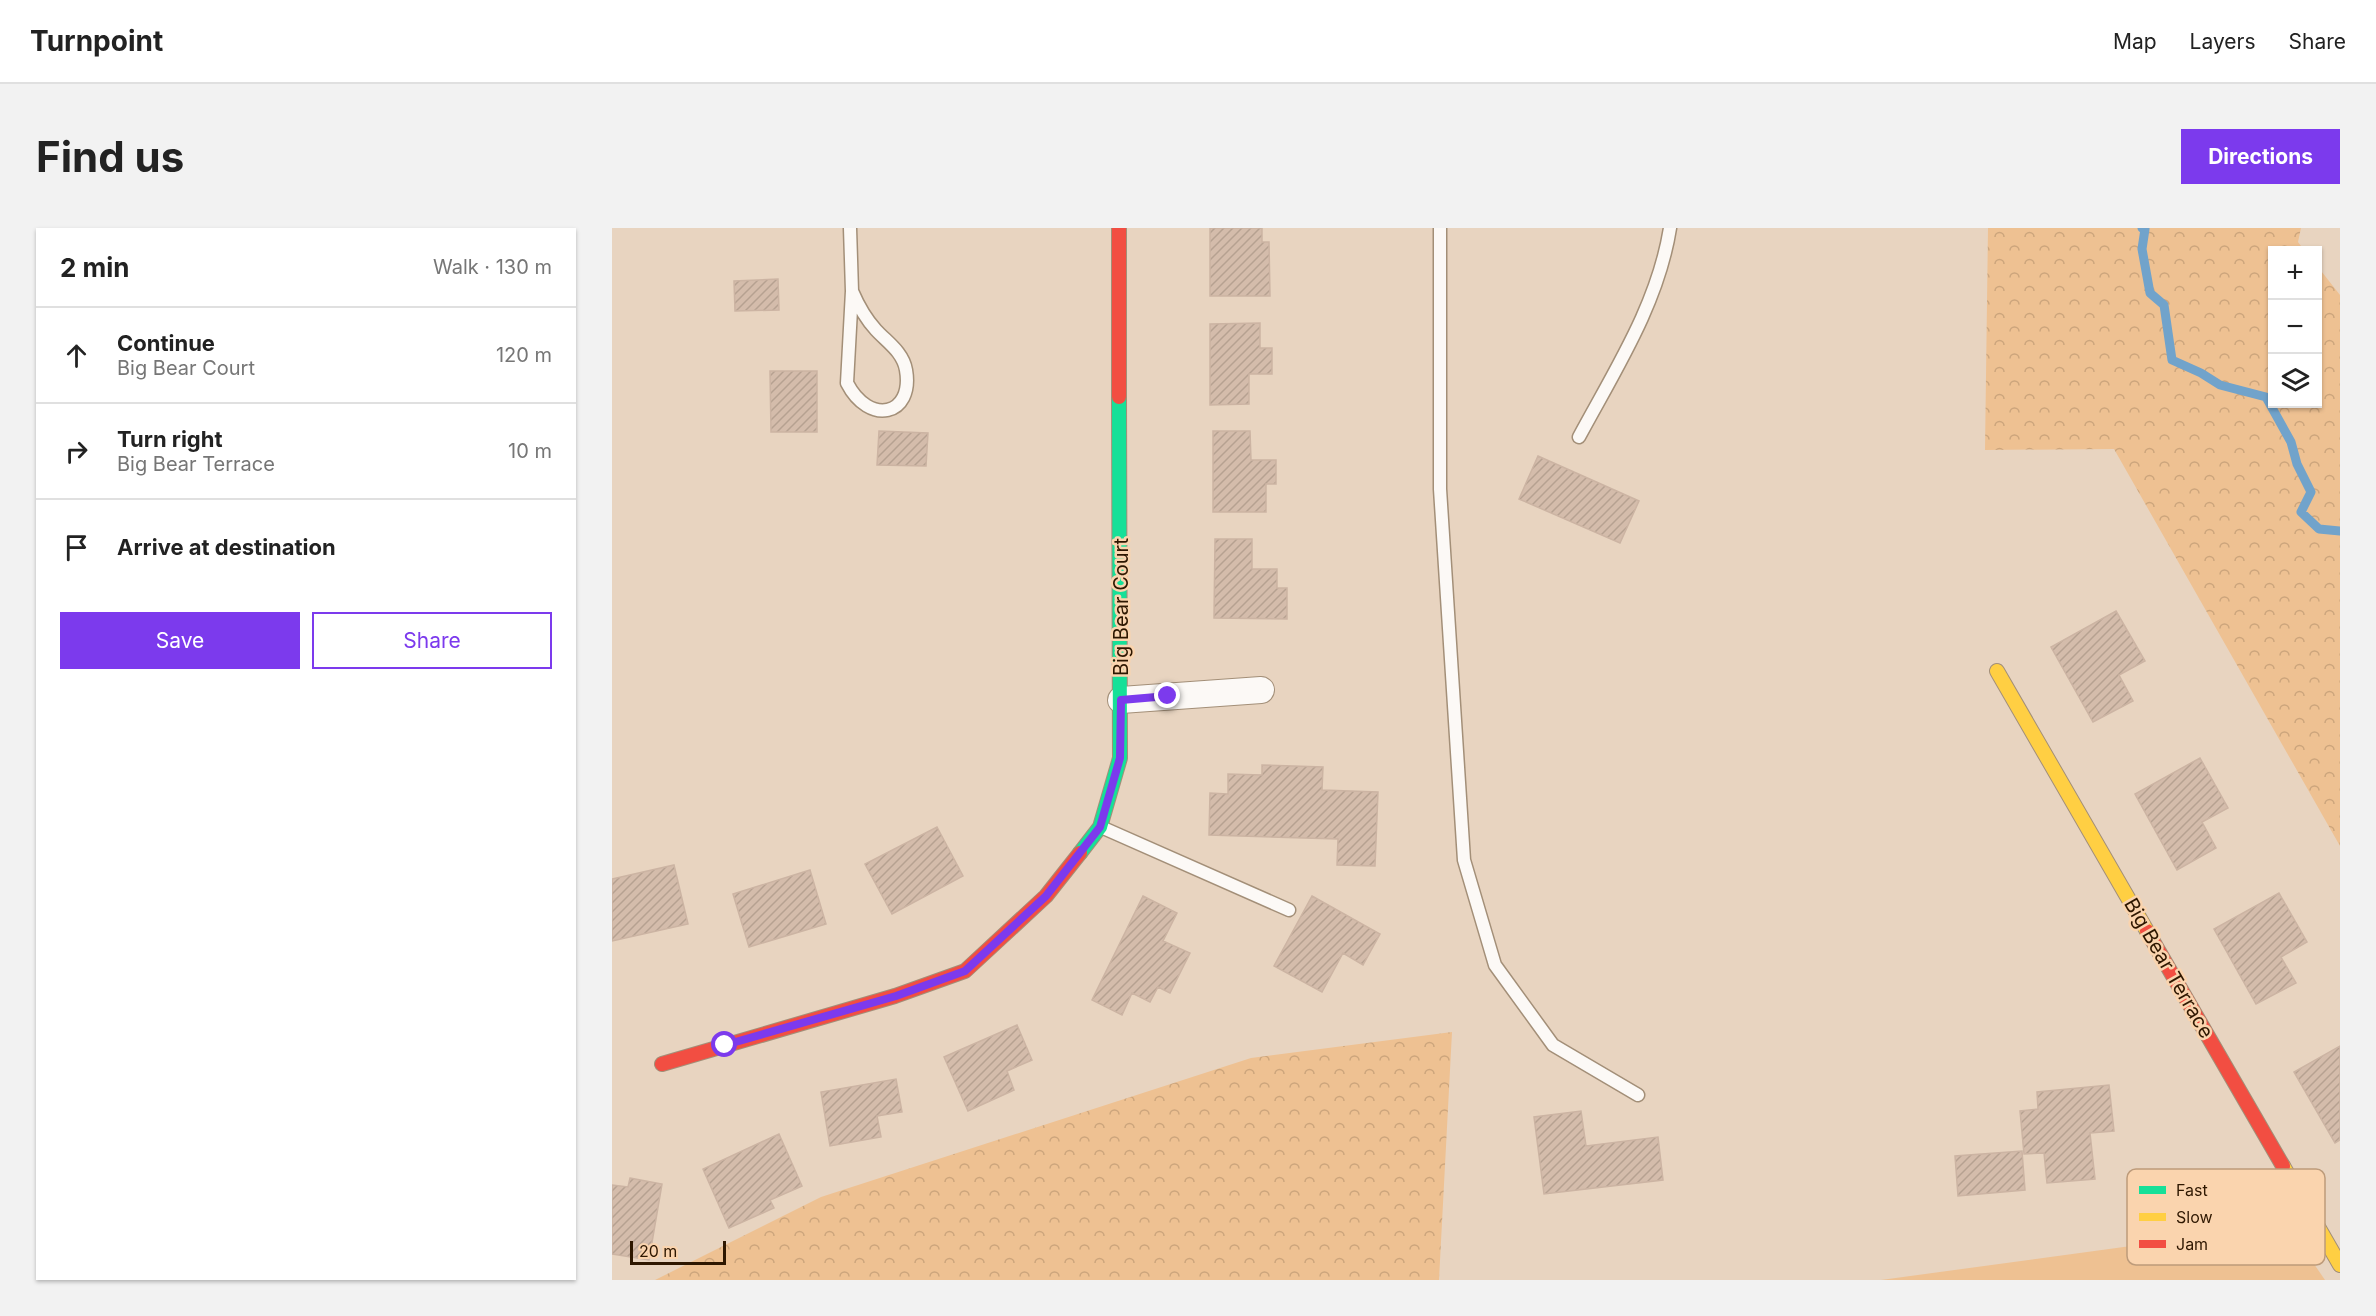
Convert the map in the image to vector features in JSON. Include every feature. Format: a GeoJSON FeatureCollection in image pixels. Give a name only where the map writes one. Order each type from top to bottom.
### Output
{"type":"FeatureCollection","features":[{"type":"Feature","properties":{"kind":"street","name":"Big Bear Court"},"geometry":{"type":"LineString","coordinates":[[662,1064],[896,996],[965,971],[1046,896],[1100,827],[1120,758],[1119,228]]}},
{"type":"Feature","properties":{"kind":"street","name":"Big Bear Terrace"},"geometry":{"type":"LineString","coordinates":[[1997,671],[2285,1169]]}},
{"type":"Feature","properties":{"kind":"street"},"geometry":{"type":"LineString","coordinates":[[1121,700],[1261,690]]}},
{"type":"Feature","properties":{"kind":"street","name":"Big Bear Terrace"},"geometry":{"type":"LineString","coordinates":[[2325,1239],[2340,1265]]}},
{"type":"Feature","properties":{"kind":"lane"},"geometry":{"type":"LineString","coordinates":[[850,228],[852,291],[848,383],[853,394],[868,409],[879,412],[888,411],[902,398],[907,383],[906,368],[891,344],[862,313],[852,291]]}},
{"type":"Feature","properties":{"kind":"lane"},"geometry":{"type":"LineString","coordinates":[[1440,228],[1440,489],[1464,860],[1495,965],[1553,1046],[1638,1095]]}},
{"type":"Feature","properties":{"kind":"lane"},"geometry":{"type":"LineString","coordinates":[[1579,436],[1642,319],[1665,258],[1670,228]]}},
{"type":"Feature","properties":{"kind":"lane"},"geometry":{"type":"LineString","coordinates":[[1100,827],[1289,910]]}},
{"type":"Feature","properties":{"kind":"green space"},"geometry":{"type":"Polygon","coordinates":[[[1988,228],[2301,228],[2298,242],[2301,246],[2268,246],[2268,408],[2322,408],[2322,272],[2340,295],[2340,846],[2114,449],[1985,450],[1988,228]]]}},
{"type":"Feature","properties":{"kind":"green space"},"geometry":{"type":"Polygon","coordinates":[[[1452,1032],[1439,1280],[655,1280],[821,1197],[1251,1058],[1452,1032]]]}},
{"type":"Feature","properties":{"kind":"green space"},"geometry":{"type":"Polygon","coordinates":[[[2127,1247],[2127,1265],[2315,1265],[2325,1280],[1881,1280],[2127,1247]]]}},
{"type":"Feature","properties":{"kind":"building"},"geometry":{"type":"Polygon","coordinates":[[[1210,228],[1262,228],[1262,242],[1269,242],[1270,296],[1210,296],[1210,228]]]}},
{"type":"Feature","properties":{"kind":"building"},"geometry":{"type":"Polygon","coordinates":[[[778,279],[779,310],[735,311],[734,281],[778,279]]]}},
{"type":"Feature","properties":{"kind":"building"},"geometry":{"type":"Polygon","coordinates":[[[1260,323],[1260,348],[1272,348],[1272,374],[1249,374],[1249,404],[1210,405],[1210,324],[1260,323]]]}},
{"type":"Feature","properties":{"kind":"building"},"geometry":{"type":"Polygon","coordinates":[[[770,371],[817,371],[817,432],[771,432],[770,371]]]}},
{"type":"Feature","properties":{"kind":"building"},"geometry":{"type":"Polygon","coordinates":[[[879,431],[928,433],[926,466],[877,465],[879,431]]]}},
{"type":"Feature","properties":{"kind":"building"},"geometry":{"type":"Polygon","coordinates":[[[1213,431],[1250,431],[1251,460],[1276,460],[1276,484],[1266,484],[1266,512],[1213,512],[1213,431]]]}},
{"type":"Feature","properties":{"kind":"building"},"geometry":{"type":"Polygon","coordinates":[[[1538,456],[1639,501],[1620,543],[1519,499],[1538,456]]]}},
{"type":"Feature","properties":{"kind":"building"},"geometry":{"type":"Polygon","coordinates":[[[1215,539],[1252,539],[1252,569],[1277,569],[1277,588],[1287,588],[1287,619],[1214,618],[1215,539]]]}},
{"type":"Feature","properties":{"kind":"building"},"geometry":{"type":"Polygon","coordinates":[[[2116,611],[2145,661],[2119,675],[2133,701],[2093,722],[2051,647],[2116,611]]]}},
{"type":"Feature","properties":{"kind":"building"},"geometry":{"type":"Polygon","coordinates":[[[2200,758],[2228,808],[2202,822],[2216,848],[2177,870],[2135,794],[2200,758]]]}},
{"type":"Feature","properties":{"kind":"building"},"geometry":{"type":"Polygon","coordinates":[[[1262,765],[1323,767],[1322,790],[1378,792],[1375,866],[1337,865],[1338,839],[1209,835],[1210,793],[1228,794],[1228,774],[1262,775],[1262,765]]]}},
{"type":"Feature","properties":{"kind":"building"},"geometry":{"type":"Polygon","coordinates":[[[937,827],[963,876],[892,914],[865,864],[937,827]]]}},
{"type":"Feature","properties":{"kind":"building"},"geometry":{"type":"Polygon","coordinates":[[[674,865],[688,924],[612,941],[612,879],[674,865]]]}},
{"type":"Feature","properties":{"kind":"building"},"geometry":{"type":"Polygon","coordinates":[[[810,870],[826,924],[749,947],[733,894],[810,870]]]}},
{"type":"Feature","properties":{"kind":"building"},"geometry":{"type":"Polygon","coordinates":[[[2279,893],[2307,942],[2281,957],[2296,983],[2256,1004],[2214,929],[2279,893]]]}},
{"type":"Feature","properties":{"kind":"building"},"geometry":{"type":"Polygon","coordinates":[[[1143,896],[1177,913],[1163,941],[1190,953],[1170,993],[1158,987],[1150,1002],[1132,993],[1122,1015],[1092,1000],[1143,896]]]}},
{"type":"Feature","properties":{"kind":"building"},"geometry":{"type":"Polygon","coordinates":[[[1312,896],[1380,934],[1363,965],[1343,953],[1322,992],[1274,966],[1312,896]]]}},
{"type":"Feature","properties":{"kind":"building"},"geometry":{"type":"Polygon","coordinates":[[[1017,1025],[1032,1060],[1007,1071],[1014,1090],[968,1111],[944,1057],[1017,1025]]]}},
{"type":"Feature","properties":{"kind":"building"},"geometry":{"type":"Polygon","coordinates":[[[2340,1046],[2340,1140],[2335,1143],[2294,1072],[2340,1046]]]}},
{"type":"Feature","properties":{"kind":"building"},"geometry":{"type":"Polygon","coordinates":[[[896,1079],[902,1112],[877,1116],[881,1137],[830,1146],[821,1092],[896,1079]]]}},
{"type":"Feature","properties":{"kind":"building"},"geometry":{"type":"Polygon","coordinates":[[[2109,1085],[2114,1131],[2090,1133],[2095,1179],[2047,1183],[2044,1153],[2024,1154],[2020,1111],[2038,1109],[2037,1092],[2109,1085]]]}},
{"type":"Feature","properties":{"kind":"building"},"geometry":{"type":"Polygon","coordinates":[[[1581,1111],[1586,1146],[1658,1137],[1663,1180],[1544,1194],[1534,1117],[1581,1111]]]}},
{"type":"Feature","properties":{"kind":"building"},"geometry":{"type":"Polygon","coordinates":[[[779,1134],[802,1186],[770,1200],[774,1208],[729,1228],[703,1169],[779,1134]]]}},
{"type":"Feature","properties":{"kind":"building"},"geometry":{"type":"Polygon","coordinates":[[[2022,1151],[2025,1190],[1958,1196],[1955,1156],[2022,1151]]]}},
{"type":"Feature","properties":{"kind":"building"},"geometry":{"type":"Polygon","coordinates":[[[630,1178],[662,1184],[649,1260],[612,1254],[612,1185],[628,1187],[630,1178]]]}},
{"type":"Feature","properties":{"kind":"waterway"},"geometry":{"type":"LineString","coordinates":[[2142,228],[2145,229],[2142,249],[2150,293],[2164,305],[2172,360],[2201,373],[2220,385],[2266,397],[2291,442],[2297,464],[2311,492],[2301,512],[2319,529],[2340,531]]}},
{"type":"Feature","properties":{"kind":"traffic: fast"},"geometry":{"type":"LineString","coordinates":[[1080,853],[1100,827],[1120,758],[1119,397]]}},
{"type":"Feature","properties":{"kind":"traffic: slow"},"geometry":{"type":"LineString","coordinates":[[1997,671],[2147,931]]}},
{"type":"Feature","properties":{"kind":"traffic: slow"},"geometry":{"type":"LineString","coordinates":[[2325,1239],[2340,1265]]}},
{"type":"Feature","properties":{"kind":"traffic: jam"},"geometry":{"type":"LineString","coordinates":[[1119,228],[1119,397]]}},
{"type":"Feature","properties":{"kind":"traffic: jam"},"geometry":{"type":"LineString","coordinates":[[662,1064],[895,996],[965,971],[1046,896],[1080,853]]}},
{"type":"Feature","properties":{"kind":"traffic: jam"},"geometry":{"type":"LineString","coordinates":[[2147,931],[2283,1166]]}},
{"type":"Feature","properties":{"kind":"route"},"geometry":{"type":"LineString","coordinates":[[725,1045],[896,996],[965,971],[1046,896],[1100,827],[1120,758],[1121,700],[1168,696]]}}]}
